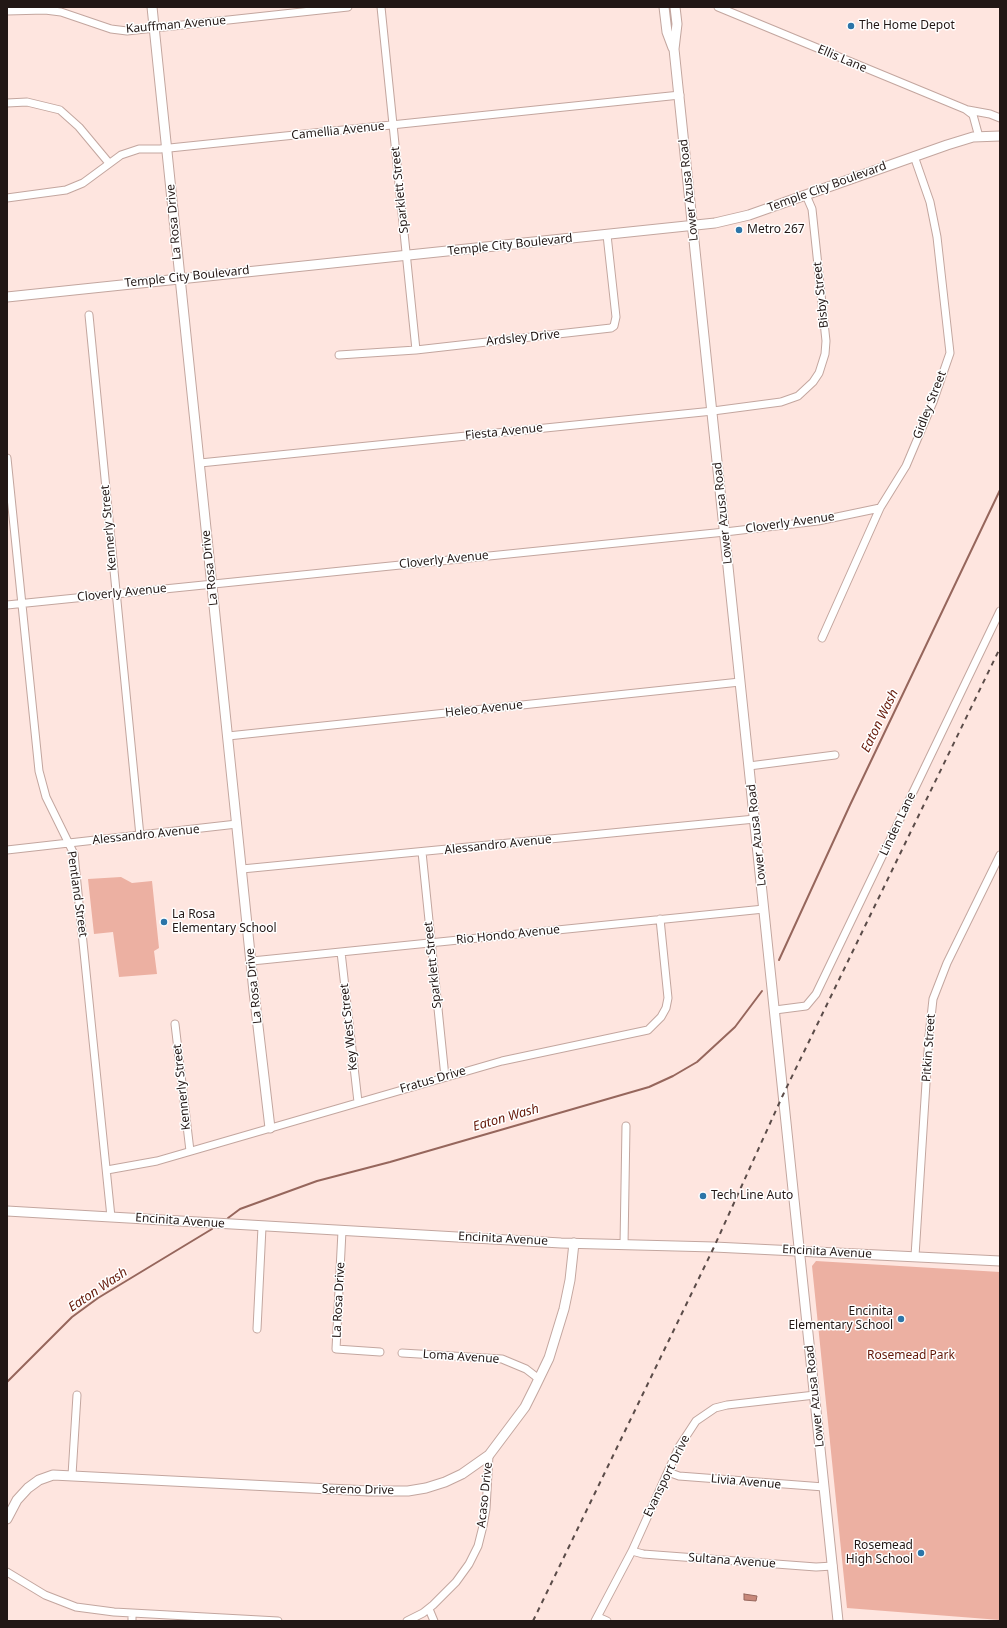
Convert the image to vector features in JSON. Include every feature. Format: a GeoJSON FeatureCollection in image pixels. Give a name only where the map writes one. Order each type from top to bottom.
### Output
{"type":"FeatureCollection","features":[{"type":"Feature","properties":{"kind":"street","name":"La Rosa Drive"},"geometry":{"type":"LineString","coordinates":[[152,7],[200,463],[211,584],[270,1128]]}},
{"type":"Feature","properties":{"kind":"street","name":"Kauffman Avenue"},"geometry":{"type":"LineString","coordinates":[[7,11],[45,10],[61,12],[111,29],[127,31],[348,7]]}},
{"type":"Feature","properties":{"kind":"street","name":"Sparklett Street"},"geometry":{"type":"LineString","coordinates":[[381,7],[408,256],[416,350]]}},
{"type":"Feature","properties":{"kind":"street","name":"Lower Azusa Road"},"geometry":{"type":"LineString","coordinates":[[675,7],[677,24],[674,49],[713,411],[838,1621]]}},
{"type":"Feature","properties":{"kind":"street","name":"Ellis Lane"},"geometry":{"type":"LineString","coordinates":[[718,7],[965,110],[990,114],[1000,118]]}},
{"type":"Feature","properties":{"kind":"street","name":"Lower Azusa Road"},"geometry":{"type":"LineString","coordinates":[[666,10],[667,32],[674,49]]}},
{"type":"Feature","properties":{"kind":"street","name":"Camellia Avenue"},"geometry":{"type":"LineString","coordinates":[[7,198],[66,190],[82,183],[121,155],[139,149],[167,148],[680,95]]}},
{"type":"Feature","properties":{"kind":"street"},"geometry":{"type":"LineString","coordinates":[[7,103],[27,102],[60,110],[79,127],[109,163]]}},
{"type":"Feature","properties":{"kind":"street"},"geometry":{"type":"LineString","coordinates":[[965,110],[973,115],[979,137]]}},
{"type":"Feature","properties":{"kind":"street","name":"Temple City Boulevard"},"geometry":{"type":"LineString","coordinates":[[7,297],[607,235],[735,219],[947,145],[979,137],[1000,136]]}},
{"type":"Feature","properties":{"kind":"street","name":"Gidley Street"},"geometry":{"type":"LineString","coordinates":[[822,638],[880,508],[906,466],[933,402],[950,353],[936,230],[930,202],[914,156]]}},
{"type":"Feature","properties":{"kind":"street","name":"Bisby Street"},"geometry":{"type":"LineString","coordinates":[[806,195],[812,209],[826,341],[825,354],[819,373],[806,390]]}},
{"type":"Feature","properties":{"kind":"street","name":"Ardsley Drive"},"geometry":{"type":"LineString","coordinates":[[340,355],[416,350],[610,328],[614,326],[616,317],[607,235]]}},
{"type":"Feature","properties":{"kind":"street","name":"Kennerly Street"},"geometry":{"type":"LineString","coordinates":[[89,316],[140,836]]}},
{"type":"Feature","properties":{"kind":"street","name":"Fiesta Avenue"},"geometry":{"type":"LineString","coordinates":[[200,463],[713,411],[785,401],[798,396],[806,390]]}},
{"type":"Feature","properties":{"kind":"street","name":"Pentland Street"},"geometry":{"type":"LineString","coordinates":[[7,458],[39,771],[46,797],[59,826],[70,843],[74,854],[111,1217]]}},
{"type":"Feature","properties":{"kind":"street","name":"Cloverly Avenue"},"geometry":{"type":"LineString","coordinates":[[7,605],[725,532],[818,521],[880,508]]}},
{"type":"Feature","properties":{"kind":"street","name":"Linden Lane"},"geometry":{"type":"LineString","coordinates":[[775,1010],[806,1006],[816,994],[1000,611]]}},
{"type":"Feature","properties":{"kind":"street","name":"Heleo Avenue"},"geometry":{"type":"LineString","coordinates":[[228,736],[740,682]]}},
{"type":"Feature","properties":{"kind":"street"},"geometry":{"type":"LineString","coordinates":[[749,766],[835,755]]}},
{"type":"Feature","properties":{"kind":"street","name":"Alessandro Avenue"},"geometry":{"type":"LineString","coordinates":[[242,869],[755,819]]}},
{"type":"Feature","properties":{"kind":"street","name":"Alessandro Avenue"},"geometry":{"type":"LineString","coordinates":[[7,850],[237,824]]}},
{"type":"Feature","properties":{"kind":"street","name":"Sparklett Street"},"geometry":{"type":"LineString","coordinates":[[422,852],[445,1077]]}},
{"type":"Feature","properties":{"kind":"street","name":"Pitkin Street"},"geometry":{"type":"LineString","coordinates":[[915,1256],[929,1036],[933,999],[947,963],[1000,855]]}},
{"type":"Feature","properties":{"kind":"street","name":"Rio Hondo Avenue"},"geometry":{"type":"LineString","coordinates":[[252,961],[764,909]]}},
{"type":"Feature","properties":{"kind":"street","name":"Fratus Drive"},"geometry":{"type":"LineString","coordinates":[[107,1170],[136,1166],[529,1054],[648,1030],[661,1017],[666,1008],[668,998],[660,919]]}},
{"type":"Feature","properties":{"kind":"street","name":"Key West Street"},"geometry":{"type":"LineString","coordinates":[[341,952],[358,1102]]}},
{"type":"Feature","properties":{"kind":"street","name":"Kennerly Street"},"geometry":{"type":"LineString","coordinates":[[175,1024],[190,1151]]}},
{"type":"Feature","properties":{"kind":"street"},"geometry":{"type":"LineString","coordinates":[[624,1245],[626,1126]]}},
{"type":"Feature","properties":{"kind":"street","name":"Encinita Avenue"},"geometry":{"type":"LineString","coordinates":[[7,1211],[210,1222],[262,1227],[574,1243],[714,1247],[1000,1261]]}},
{"type":"Feature","properties":{"kind":"street"},"geometry":{"type":"LineString","coordinates":[[257,1329],[262,1227]]}},
{"type":"Feature","properties":{"kind":"street","name":"La Rosa Drive"},"geometry":{"type":"LineString","coordinates":[[342,1231],[336,1349],[380,1352]]}},
{"type":"Feature","properties":{"kind":"street","name":"Sereno Drive"},"geometry":{"type":"LineString","coordinates":[[7,1520],[17,1500],[33,1484],[53,1475],[369,1491],[408,1491],[445,1482],[471,1469],[489,1455],[525,1407],[549,1358],[564,1309],[570,1280],[574,1243]]}},
{"type":"Feature","properties":{"kind":"street","name":"Loma Avenue"},"geometry":{"type":"LineString","coordinates":[[402,1353],[502,1359],[526,1369],[539,1379]]}},
{"type":"Feature","properties":{"kind":"street"},"geometry":{"type":"LineString","coordinates":[[72,1475],[77,1395]]}},
{"type":"Feature","properties":{"kind":"street","name":"Evansport Drive"},"geometry":{"type":"LineString","coordinates":[[597,1619],[632,1551],[688,1432],[696,1422],[715,1408],[727,1404],[814,1396]]}},
{"type":"Feature","properties":{"kind":"street","name":"Acaso Drive"},"geometry":{"type":"LineString","coordinates":[[429,1608],[443,1595],[469,1564],[478,1546],[486,1509],[489,1455]]}},
{"type":"Feature","properties":{"kind":"street","name":"Livia Avenue"},"geometry":{"type":"LineString","coordinates":[[668,1472],[679,1476],[824,1487]]}},
{"type":"Feature","properties":{"kind":"street","name":"Sultana Avenue"},"geometry":{"type":"LineString","coordinates":[[632,1551],[651,1555],[816,1567],[833,1566]]}},
{"type":"Feature","properties":{"kind":"street"},"geometry":{"type":"LineString","coordinates":[[7,1572],[45,1595],[76,1606],[132,1613],[278,1621]]}},
{"type":"Feature","properties":{"kind":"street"},"geometry":{"type":"LineString","coordinates":[[407,1621],[429,1608],[434,1621]]}},
{"type":"Feature","properties":{"kind":"street"},"geometry":{"type":"LineString","coordinates":[[132,1613],[132,1621]]}},
{"type":"Feature","properties":{"kind":"street"},"geometry":{"type":"LineString","coordinates":[[597,1619],[607,1621]]}},
{"type":"Feature","properties":{"kind":"green space"},"geometry":{"type":"Polygon","coordinates":[[[121,877],[132,883],[152,881],[159,948],[154,951],[157,974],[119,977],[113,932],[94,934],[88,879],[121,877]]]}},
{"type":"Feature","properties":{"kind":"green space","name":"Rosemead Park"},"geometry":{"type":"Polygon","coordinates":[[[816,1261],[1000,1272],[1000,1620],[847,1608],[812,1266],[816,1261]]]}},
{"type":"Feature","properties":{"kind":"shaded area"},"geometry":{"type":"Polygon","coordinates":[[[744,1594],[757,1596],[756,1601],[744,1600],[744,1594]]]}},
{"type":"Feature","properties":{"kind":"waterway","name":"Eaton Wash"},"geometry":{"type":"LineString","coordinates":[[779,960],[850,805],[1000,490]]}},
{"type":"Feature","properties":{"kind":"waterway","name":"Eaton Wash"},"geometry":{"type":"LineString","coordinates":[[228,1218],[240,1209],[317,1181],[390,1162],[649,1087],[673,1076],[697,1062],[735,1027],[762,991]]}},
{"type":"Feature","properties":{"kind":"waterway","name":"Eaton Wash"},"geometry":{"type":"LineString","coordinates":[[7,1382],[72,1317],[98,1298],[212,1229]]}},
{"type":"Feature","properties":{"kind":"railway"},"geometry":{"type":"LineString","coordinates":[[533,1621],[714,1247],[782,1097],[1000,648]]}},
{"type":"Feature","properties":{"kind":"place","name":"The Home Depot"},"geometry":{"type":"Point","coordinates":[851,26]}},
{"type":"Feature","properties":{"kind":"place","name":"Metro 267"},"geometry":{"type":"Point","coordinates":[739,230]}},
{"type":"Feature","properties":{"kind":"place","name":"La Rosa Elementary School"},"geometry":{"type":"Point","coordinates":[164,922]}},
{"type":"Feature","properties":{"kind":"place","name":"Tech Line Auto"},"geometry":{"type":"Point","coordinates":[703,1196]}},
{"type":"Feature","properties":{"kind":"place","name":"Encinita Elementary School"},"geometry":{"type":"Point","coordinates":[901,1319]}},
{"type":"Feature","properties":{"kind":"place","name":"Rosemead High School"},"geometry":{"type":"Point","coordinates":[921,1553]}}]}
